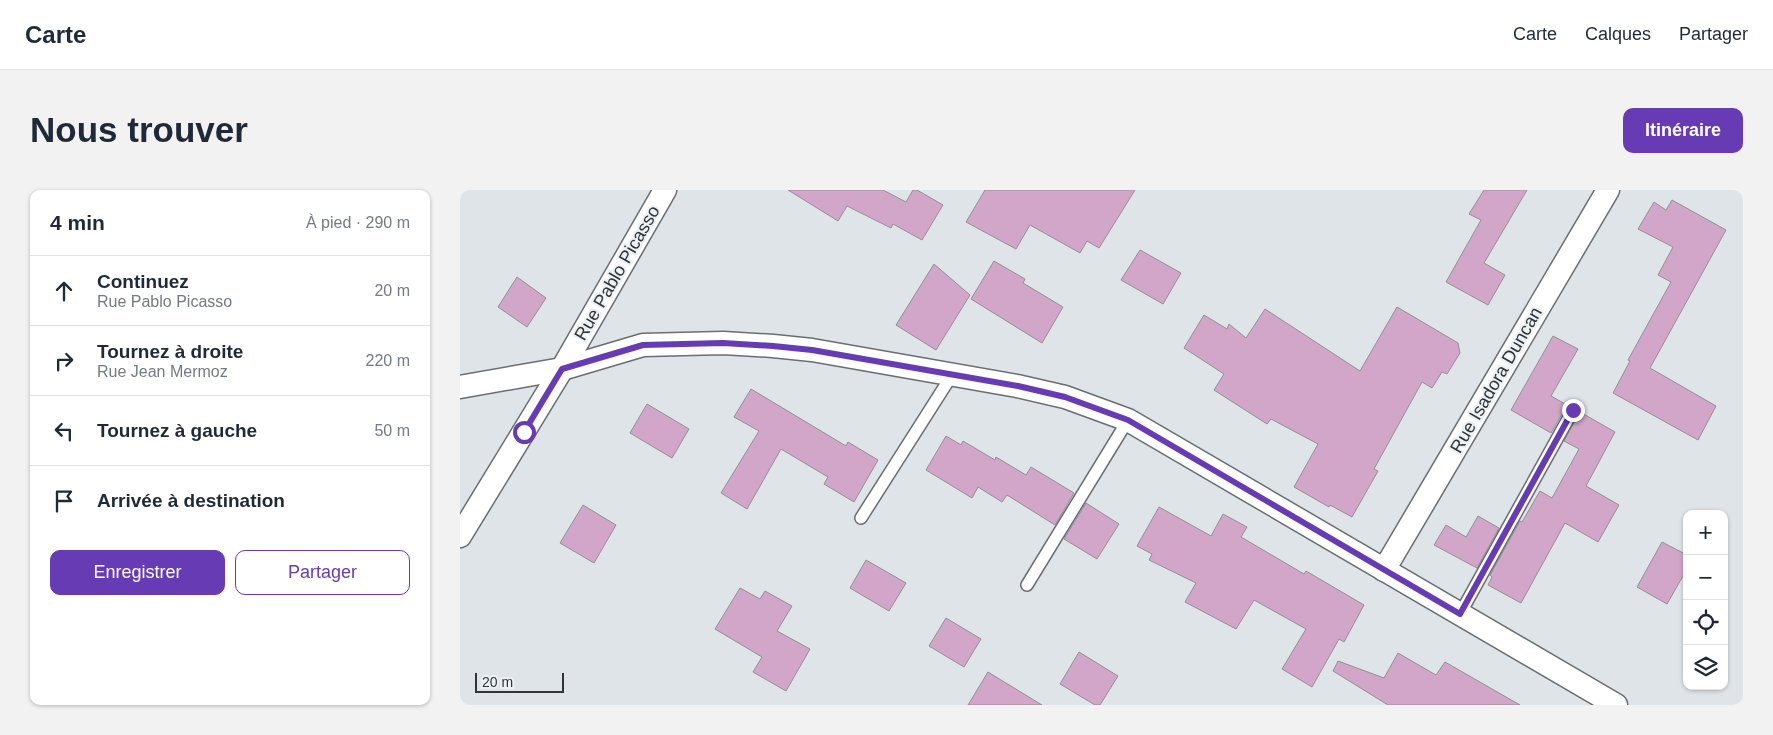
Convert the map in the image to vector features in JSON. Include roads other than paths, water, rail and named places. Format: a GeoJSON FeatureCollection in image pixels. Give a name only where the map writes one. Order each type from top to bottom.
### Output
{"type":"FeatureCollection","features":[{"type":"Feature","properties":{"kind":"street","name":"Rue Pablo Picasso"},"geometry":{"type":"LineString","coordinates":[[460,536],[562,369],[664,190]]}},
{"type":"Feature","properties":{"kind":"street","name":"Rue Isadora Duncan"},"geometry":{"type":"LineString","coordinates":[[1384,570],[1608,190]]}},
{"type":"Feature","properties":{"kind":"street"},"geometry":{"type":"LineString","coordinates":[[460,387],[562,369],[643,345],[723,343],[812,350],[1018,386],[1065,397],[1128,420],[1616,705]]}},
{"type":"Feature","properties":{"kind":"lane"},"geometry":{"type":"LineString","coordinates":[[861,518],[952,374]]}},
{"type":"Feature","properties":{"kind":"lane"},"geometry":{"type":"LineString","coordinates":[[1460,614],[1573,410]]}},
{"type":"Feature","properties":{"kind":"lane"},"geometry":{"type":"LineString","coordinates":[[1027,585],[1128,420]]}}]}
